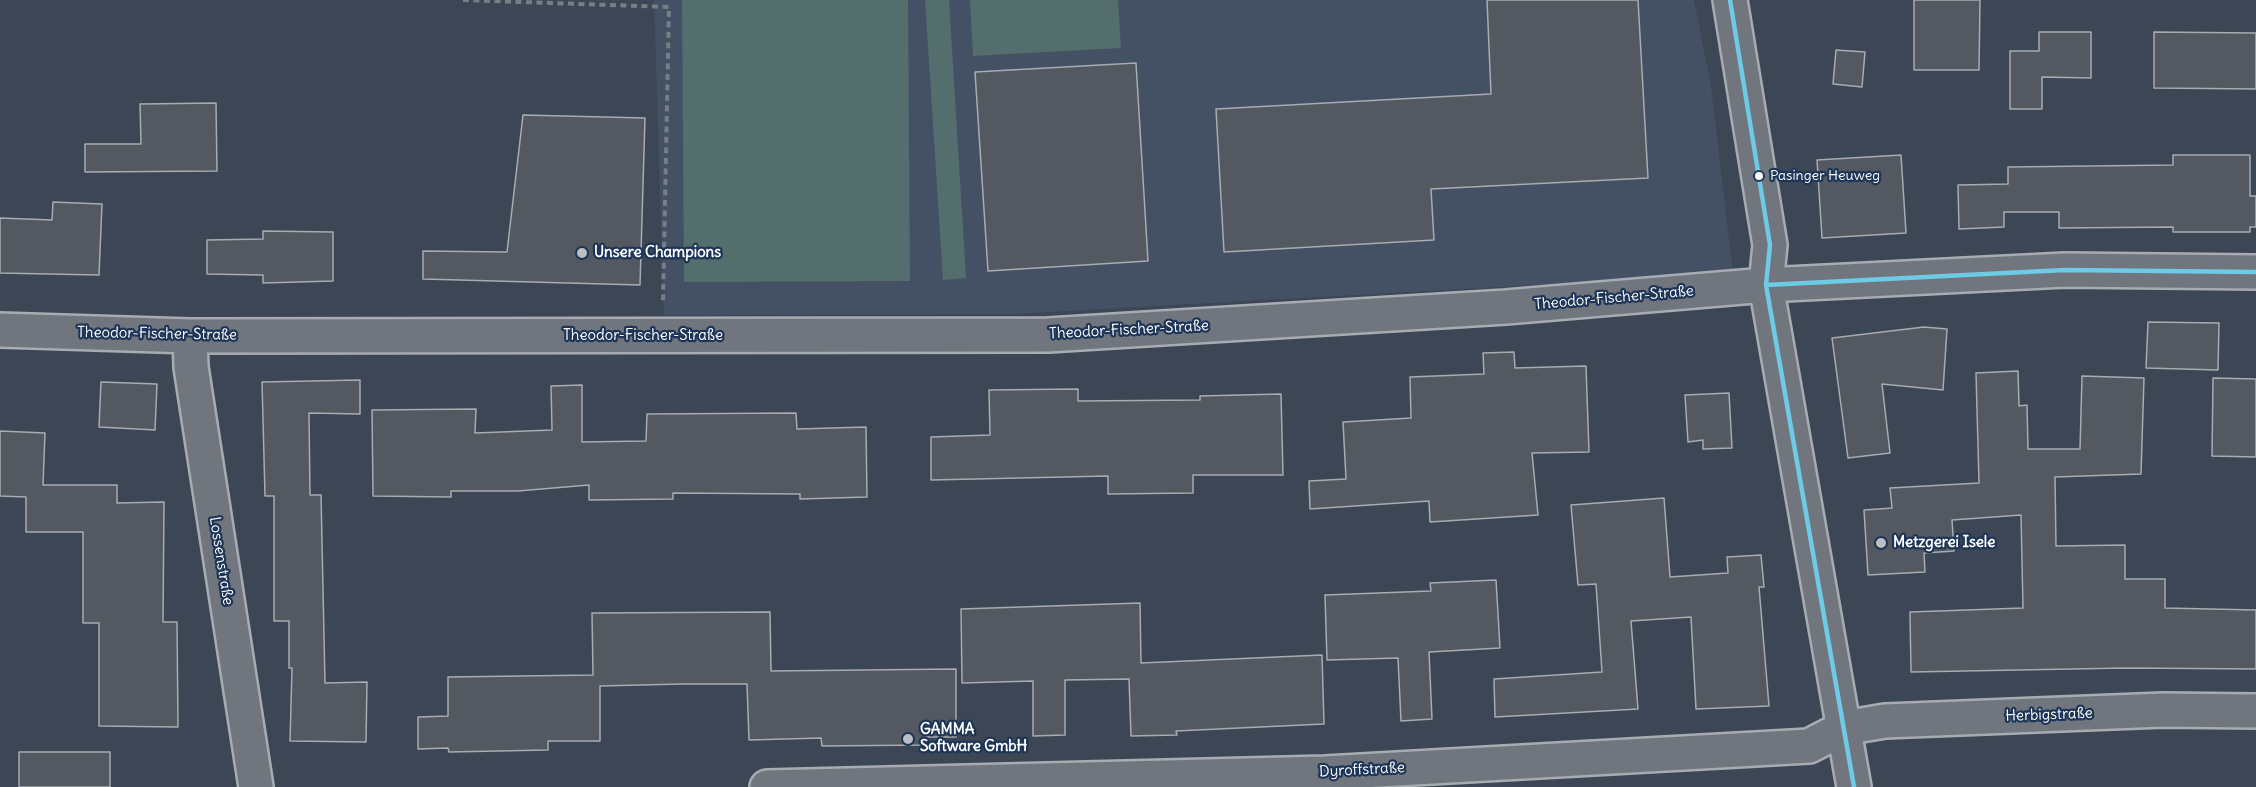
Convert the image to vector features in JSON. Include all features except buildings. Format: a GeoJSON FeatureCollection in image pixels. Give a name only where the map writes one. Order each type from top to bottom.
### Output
{"type":"FeatureCollection","features":[{"type":"Feature","properties":{"kind":"street"},"geometry":{"type":"LineString","coordinates":[[1730,0],[1770,245],[1766,285],[1854,787]]}},
{"type":"Feature","properties":{"kind":"street","name":"Theodor-Fischer-Straße"},"geometry":{"type":"LineString","coordinates":[[0,330],[189,336],[1048,335],[1506,307],[1766,285],[2065,270],[2256,272]]}},
{"type":"Feature","properties":{"kind":"street","name":"Lossenstraße"},"geometry":{"type":"LineString","coordinates":[[189,336],[190,367],[256,787]]}},
{"type":"Feature","properties":{"kind":"street","name":"Herbigstraße"},"geometry":{"type":"LineString","coordinates":[[1844,728],[1885,722],[2163,710],[2256,711]]}},
{"type":"Feature","properties":{"kind":"street","name":"Dyroffstraße"},"geometry":{"type":"LineString","coordinates":[[767,787],[1325,780],[1809,746],[1844,728]]}},
{"type":"Feature","properties":{"kind":"path"},"geometry":{"type":"LineString","coordinates":[[463,0],[669,7],[662,336]]}},
{"type":"Feature","properties":{"kind":"shaded area"},"geometry":{"type":"Polygon","coordinates":[[[654,0],[1694,0],[1711,86],[1733,274],[1013,314],[664,315],[654,0]]]}},
{"type":"Feature","properties":{"kind":"green space"},"geometry":{"type":"Polygon","coordinates":[[[682,0],[908,0],[910,281],[684,282],[682,0]]]}},
{"type":"Feature","properties":{"kind":"green space"},"geometry":{"type":"Polygon","coordinates":[[[925,0],[949,0],[966,278],[943,280],[925,0]]]}},
{"type":"Feature","properties":{"kind":"green space"},"geometry":{"type":"Polygon","coordinates":[[[970,0],[1118,0],[1121,48],[973,56],[970,0]]]}},
{"type":"Feature","properties":{"kind":"transit line"},"geometry":{"type":"LineString","coordinates":[[1730,0],[1770,245],[1766,285],[1854,787]]}},
{"type":"Feature","properties":{"kind":"transit line"},"geometry":{"type":"LineString","coordinates":[[1766,285],[2065,270],[2256,272]]}},
{"type":"Feature","properties":{"kind":"place","name":"Pasinger Heuweg"},"geometry":{"type":"Point","coordinates":[1759,176]}},
{"type":"Feature","properties":{"kind":"place","name":"Unsere Champions"},"geometry":{"type":"Point","coordinates":[582,253]}},
{"type":"Feature","properties":{"kind":"place","name":"Metzgerei Isele"},"geometry":{"type":"Point","coordinates":[1881,543]}},
{"type":"Feature","properties":{"kind":"place","name":"GAMMA Software GmbH"},"geometry":{"type":"Point","coordinates":[908,739]}}]}
